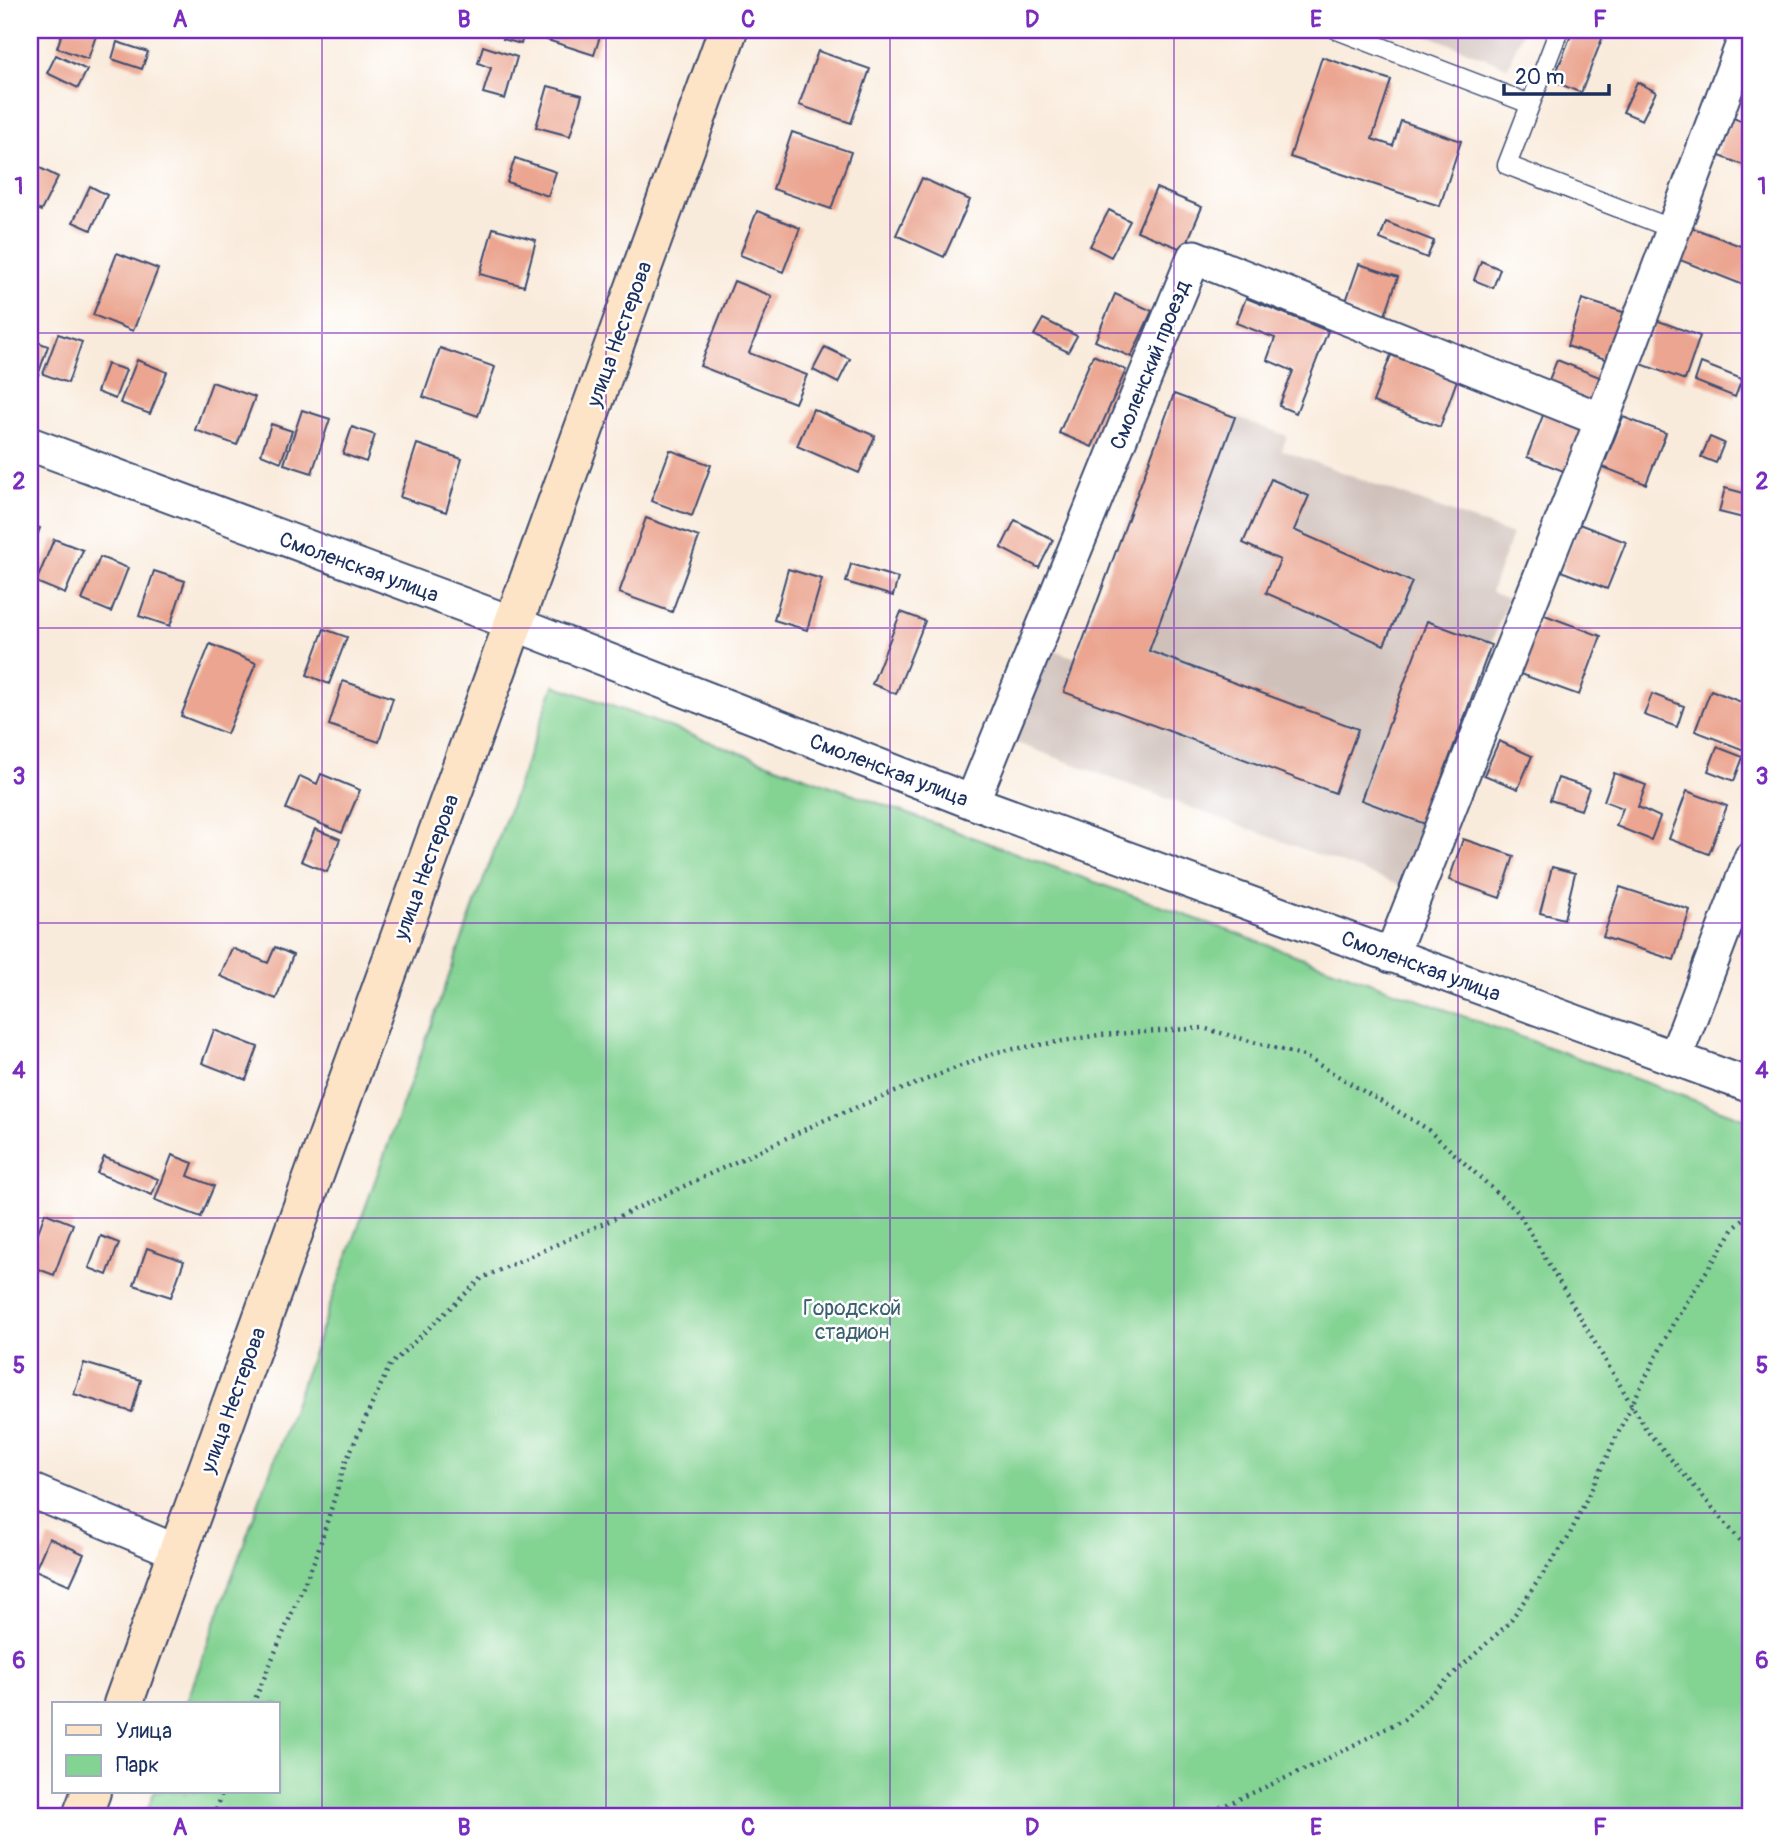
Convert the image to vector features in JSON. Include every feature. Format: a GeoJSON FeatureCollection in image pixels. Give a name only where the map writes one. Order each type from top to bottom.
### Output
{"type":"FeatureCollection","features":[{"type":"Feature","properties":{"kind":"main road","name":"улица Нестерова"},"geometry":{"type":"LineString","coordinates":[[123,1702],[728,30]]}},
{"type":"Feature","properties":{"kind":"main road"},"geometry":{"type":"LineString","coordinates":[[82,1816],[90,1794]]}},
{"type":"Feature","properties":{"kind":"street"},"geometry":{"type":"LineString","coordinates":[[1391,956],[1602,420],[1748,30]]}},
{"type":"Feature","properties":{"kind":"street","name":"Смоленский проезд"},"geometry":{"type":"LineString","coordinates":[[972,802],[1194,257],[1602,420]]}},
{"type":"Feature","properties":{"kind":"street","name":"Смоленская улица"},"geometry":{"type":"LineString","coordinates":[[30,444],[514,624],[972,802],[1751,1086]]}},
{"type":"Feature","properties":{"kind":"street"},"geometry":{"type":"LineString","coordinates":[[1675,1058],[1751,858]]}},
{"type":"Feature","properties":{"kind":"street"},"geometry":{"type":"LineString","coordinates":[[30,1490],[178,1552]]}},
{"type":"Feature","properties":{"kind":"lane"},"geometry":{"type":"LineString","coordinates":[[1337,30],[1530,104]]}},
{"type":"Feature","properties":{"kind":"lane"},"geometry":{"type":"LineString","coordinates":[[1559,30],[1507,165],[1673,229]]}},
{"type":"Feature","properties":{"kind":"path"},"geometry":{"type":"LineString","coordinates":[[254,1702],[317,1554],[346,1461],[390,1364],[482,1278],[827,1119],[996,1052],[1099,1035],[1203,1028],[1304,1056],[1426,1128],[1518,1212],[1647,1431],[1751,1553]]}},
{"type":"Feature","properties":{"kind":"path"},"geometry":{"type":"LineString","coordinates":[[1201,1816],[1318,1763],[1404,1719],[1508,1624],[1568,1538],[1674,1322],[1735,1227],[1751,1214]]}},
{"type":"Feature","properties":{"kind":"path"},"geometry":{"type":"LineString","coordinates":[[214,1816],[221,1794]]}},
{"type":"Feature","properties":{"kind":"shaded area"},"geometry":{"type":"Polygon","coordinates":[[[1415,30],[1523,30],[1508,67],[1415,30]]]}},
{"type":"Feature","properties":{"kind":"shaded area"},"geometry":{"type":"Polygon","coordinates":[[[1174,394],[1287,436],[1282,450],[1512,535],[1491,592],[1508,599],[1402,886],[1006,739],[1040,645],[1076,658],[1174,394]]]}},
{"type":"Feature","properties":{"kind":"green space","name":"Городской стадион"},"geometry":{"type":"Polygon","coordinates":[[[554,685],[1751,1121],[1751,1816],[145,1816],[153,1794],[280,1794],[280,1702],[187,1702],[554,685]]]}},
{"type":"Feature","properties":{"kind":"building"},"geometry":{"type":"Polygon","coordinates":[[[63,30],[98,30],[88,59],[57,48],[63,30]]]}},
{"type":"Feature","properties":{"kind":"building"},"geometry":{"type":"Polygon","coordinates":[[[506,30],[525,30],[521,44],[503,39],[506,30]]]}},
{"type":"Feature","properties":{"kind":"building"},"geometry":{"type":"Polygon","coordinates":[[[540,30],[602,30],[594,55],[538,37],[540,30]]]}},
{"type":"Feature","properties":{"kind":"building"},"geometry":{"type":"Polygon","coordinates":[[[1573,30],[1588,30],[1603,36],[1581,93],[1553,81],[1573,30]]]}},
{"type":"Feature","properties":{"kind":"building"},"geometry":{"type":"Polygon","coordinates":[[[117,42],[148,52],[142,69],[112,59],[117,42]]]}},
{"type":"Feature","properties":{"kind":"building"},"geometry":{"type":"Polygon","coordinates":[[[483,46],[517,57],[505,99],[483,93],[491,68],[478,63],[483,46]]]}},
{"type":"Feature","properties":{"kind":"building"},"geometry":{"type":"Polygon","coordinates":[[[818,51],[870,69],[851,123],[799,105],[818,51]]]}},
{"type":"Feature","properties":{"kind":"building"},"geometry":{"type":"Polygon","coordinates":[[[56,55],[87,70],[78,88],[47,73],[56,55]]]}},
{"type":"Feature","properties":{"kind":"building"},"geometry":{"type":"Polygon","coordinates":[[[1322,57],[1391,80],[1372,139],[1393,146],[1401,121],[1461,141],[1440,206],[1290,157],[1322,57]]]}},
{"type":"Feature","properties":{"kind":"building"},"geometry":{"type":"Polygon","coordinates":[[[1637,82],[1656,92],[1642,120],[1623,112],[1637,82]]]}},
{"type":"Feature","properties":{"kind":"building"},"geometry":{"type":"Polygon","coordinates":[[[548,86],[582,95],[570,136],[536,127],[548,86]]]}},
{"type":"Feature","properties":{"kind":"building"},"geometry":{"type":"Polygon","coordinates":[[[1731,117],[1751,125],[1751,168],[1717,155],[1731,117]]]}},
{"type":"Feature","properties":{"kind":"building"},"geometry":{"type":"Polygon","coordinates":[[[792,132],[851,152],[831,209],[773,189],[792,132]]]}},
{"type":"Feature","properties":{"kind":"building"},"geometry":{"type":"Polygon","coordinates":[[[515,158],[556,172],[548,196],[507,182],[515,158]]]}},
{"type":"Feature","properties":{"kind":"building"},"geometry":{"type":"Polygon","coordinates":[[[30,163],[58,177],[41,211],[30,206],[30,163]]]}},
{"type":"Feature","properties":{"kind":"building"},"geometry":{"type":"Polygon","coordinates":[[[922,178],[970,200],[944,257],[896,235],[922,178]]]}},
{"type":"Feature","properties":{"kind":"building"},"geometry":{"type":"Polygon","coordinates":[[[90,186],[107,195],[91,230],[73,222],[90,186]]]}},
{"type":"Feature","properties":{"kind":"building"},"geometry":{"type":"Polygon","coordinates":[[[1156,188],[1202,207],[1184,250],[1137,231],[1156,188]]]}},
{"type":"Feature","properties":{"kind":"building"},"geometry":{"type":"Polygon","coordinates":[[[1109,210],[1130,221],[1111,257],[1090,246],[1109,210]]]}},
{"type":"Feature","properties":{"kind":"building"},"geometry":{"type":"Polygon","coordinates":[[[757,211],[800,228],[783,272],[740,255],[757,211]]]}},
{"type":"Feature","properties":{"kind":"building"},"geometry":{"type":"Polygon","coordinates":[[[1386,222],[1434,241],[1427,258],[1380,239],[1386,222]]]}},
{"type":"Feature","properties":{"kind":"building"},"geometry":{"type":"Polygon","coordinates":[[[1688,226],[1751,250],[1751,288],[1675,258],[1688,226]]]}},
{"type":"Feature","properties":{"kind":"building"},"geometry":{"type":"Polygon","coordinates":[[[493,228],[536,240],[524,286],[480,274],[493,228]]]}},
{"type":"Feature","properties":{"kind":"building"},"geometry":{"type":"Polygon","coordinates":[[[117,253],[158,269],[133,331],[93,315],[117,253]]]}},
{"type":"Feature","properties":{"kind":"building"},"geometry":{"type":"Polygon","coordinates":[[[1481,261],[1500,269],[1493,288],[1474,280],[1481,261]]]}},
{"type":"Feature","properties":{"kind":"building"},"geometry":{"type":"Polygon","coordinates":[[[1359,264],[1398,277],[1383,321],[1344,307],[1359,264]]]}},
{"type":"Feature","properties":{"kind":"building"},"geometry":{"type":"Polygon","coordinates":[[[734,281],[772,296],[749,353],[807,375],[795,403],[700,366],[734,281]]]}},
{"type":"Feature","properties":{"kind":"building"},"geometry":{"type":"Polygon","coordinates":[[[1115,294],[1152,311],[1131,357],[1095,341],[1115,294]]]}},
{"type":"Feature","properties":{"kind":"building"},"geometry":{"type":"Polygon","coordinates":[[[1246,298],[1328,331],[1296,413],[1279,406],[1293,371],[1267,360],[1275,338],[1236,323],[1246,298]]]}},
{"type":"Feature","properties":{"kind":"building"},"geometry":{"type":"Polygon","coordinates":[[[1582,299],[1626,313],[1611,361],[1567,346],[1582,299]]]}},
{"type":"Feature","properties":{"kind":"building"},"geometry":{"type":"Polygon","coordinates":[[[1043,319],[1077,336],[1068,352],[1034,335],[1043,319]]]}},
{"type":"Feature","properties":{"kind":"building"},"geometry":{"type":"Polygon","coordinates":[[[1656,320],[1700,336],[1685,380],[1641,364],[1656,320]]]}},
{"type":"Feature","properties":{"kind":"building"},"geometry":{"type":"Polygon","coordinates":[[[58,334],[82,342],[68,383],[43,374],[58,334]]]}},
{"type":"Feature","properties":{"kind":"building"},"geometry":{"type":"Polygon","coordinates":[[[30,339],[48,346],[38,375],[30,372],[30,339]]]}},
{"type":"Feature","properties":{"kind":"building"},"geometry":{"type":"Polygon","coordinates":[[[825,347],[850,359],[838,383],[813,370],[825,347]]]}},
{"type":"Feature","properties":{"kind":"building"},"geometry":{"type":"Polygon","coordinates":[[[440,348],[495,367],[478,416],[423,397],[440,348]]]}},
{"type":"Feature","properties":{"kind":"building"},"geometry":{"type":"Polygon","coordinates":[[[1093,355],[1126,370],[1092,447],[1059,433],[1093,355]]]}},
{"type":"Feature","properties":{"kind":"building"},"geometry":{"type":"Polygon","coordinates":[[[1391,355],[1457,380],[1440,427],[1373,402],[1391,355]]]}},
{"type":"Feature","properties":{"kind":"building"},"geometry":{"type":"Polygon","coordinates":[[[137,360],[167,372],[150,414],[120,403],[137,360]]]}},
{"type":"Feature","properties":{"kind":"building"},"geometry":{"type":"Polygon","coordinates":[[[1557,360],[1602,378],[1593,402],[1547,385],[1557,360]]]}},
{"type":"Feature","properties":{"kind":"building"},"geometry":{"type":"Polygon","coordinates":[[[1701,363],[1742,379],[1735,397],[1695,381],[1701,363]]]}},
{"type":"Feature","properties":{"kind":"building"},"geometry":{"type":"Polygon","coordinates":[[[107,364],[126,370],[115,399],[97,392],[107,364]]]}},
{"type":"Feature","properties":{"kind":"building"},"geometry":{"type":"Polygon","coordinates":[[[212,382],[255,397],[237,445],[195,430],[212,382]]]}},
{"type":"Feature","properties":{"kind":"building"},"geometry":{"type":"Polygon","coordinates":[[[1174,394],[1235,417],[1149,651],[1358,729],[1335,793],[1064,692],[1174,394]]]}},
{"type":"Feature","properties":{"kind":"building"},"geometry":{"type":"Polygon","coordinates":[[[813,409],[875,436],[859,473],[797,446],[813,409]]]}},
{"type":"Feature","properties":{"kind":"building"},"geometry":{"type":"Polygon","coordinates":[[[302,410],[330,419],[312,473],[284,464],[302,410]]]}},
{"type":"Feature","properties":{"kind":"building"},"geometry":{"type":"Polygon","coordinates":[[[1545,410],[1584,425],[1566,472],[1527,457],[1545,410]]]}},
{"type":"Feature","properties":{"kind":"building"},"geometry":{"type":"Polygon","coordinates":[[[1623,417],[1666,433],[1646,484],[1603,467],[1623,417]]]}},
{"type":"Feature","properties":{"kind":"building"},"geometry":{"type":"Polygon","coordinates":[[[271,424],[292,431],[281,462],[261,454],[271,424]]]}},
{"type":"Feature","properties":{"kind":"building"},"geometry":{"type":"Polygon","coordinates":[[[352,427],[375,435],[366,462],[343,454],[352,427]]]}},
{"type":"Feature","properties":{"kind":"building"},"geometry":{"type":"Polygon","coordinates":[[[1710,437],[1724,443],[1716,463],[1701,457],[1710,437]]]}},
{"type":"Feature","properties":{"kind":"building"},"geometry":{"type":"Polygon","coordinates":[[[417,444],[462,459],[446,512],[400,497],[417,444]]]}},
{"type":"Feature","properties":{"kind":"building"},"geometry":{"type":"Polygon","coordinates":[[[670,450],[711,465],[692,516],[651,501],[670,450]]]}},
{"type":"Feature","properties":{"kind":"building"},"geometry":{"type":"Polygon","coordinates":[[[1271,479],[1309,496],[1294,530],[1412,582],[1384,645],[1266,593],[1280,560],[1243,543],[1271,479]]]}},
{"type":"Feature","properties":{"kind":"building"},"geometry":{"type":"Polygon","coordinates":[[[1725,488],[1751,495],[1751,520],[1719,512],[1725,488]]]}},
{"type":"Feature","properties":{"kind":"building"},"geometry":{"type":"Polygon","coordinates":[[[646,518],[699,537],[672,612],[619,593],[646,518]]]}},
{"type":"Feature","properties":{"kind":"building"},"geometry":{"type":"Polygon","coordinates":[[[1015,520],[1053,540],[1039,568],[1001,548],[1015,520]]]}},
{"type":"Feature","properties":{"kind":"building"},"geometry":{"type":"Polygon","coordinates":[[[30,524],[40,528],[30,554],[30,524]]]}},
{"type":"Feature","properties":{"kind":"building"},"geometry":{"type":"Polygon","coordinates":[[[1579,524],[1626,542],[1607,589],[1561,571],[1579,524]]]}},
{"type":"Feature","properties":{"kind":"building"},"geometry":{"type":"Polygon","coordinates":[[[54,539],[83,550],[65,594],[36,582],[54,539]]]}},
{"type":"Feature","properties":{"kind":"building"},"geometry":{"type":"Polygon","coordinates":[[[100,557],[128,568],[111,612],[82,600],[100,557]]]}},
{"type":"Feature","properties":{"kind":"building"},"geometry":{"type":"Polygon","coordinates":[[[851,564],[898,578],[893,596],[846,582],[851,564]]]}},
{"type":"Feature","properties":{"kind":"building"},"geometry":{"type":"Polygon","coordinates":[[[788,569],[822,579],[807,630],[774,620],[788,569]]]}},
{"type":"Feature","properties":{"kind":"building"},"geometry":{"type":"Polygon","coordinates":[[[154,571],[185,581],[170,626],[139,616],[154,571]]]}},
{"type":"Feature","properties":{"kind":"building"},"geometry":{"type":"Polygon","coordinates":[[[901,612],[925,621],[896,694],[872,684],[901,612]]]}},
{"type":"Feature","properties":{"kind":"building"},"geometry":{"type":"Polygon","coordinates":[[[1542,614],[1601,636],[1579,695],[1520,674],[1542,614]]]}},
{"type":"Feature","properties":{"kind":"building"},"geometry":{"type":"Polygon","coordinates":[[[1427,621],[1491,645],[1425,824],[1361,800],[1427,621]]]}},
{"type":"Feature","properties":{"kind":"building"},"geometry":{"type":"Polygon","coordinates":[[[324,629],[347,637],[329,684],[307,675],[324,629]]]}},
{"type":"Feature","properties":{"kind":"building"},"geometry":{"type":"Polygon","coordinates":[[[210,644],[256,663],[227,734],[181,716],[210,644]]]}},
{"type":"Feature","properties":{"kind":"building"},"geometry":{"type":"Polygon","coordinates":[[[343,681],[393,698],[379,742],[329,725],[343,681]]]}},
{"type":"Feature","properties":{"kind":"building"},"geometry":{"type":"Polygon","coordinates":[[[1711,690],[1751,706],[1751,733],[1744,750],[1695,731],[1711,690]]]}},
{"type":"Feature","properties":{"kind":"building"},"geometry":{"type":"Polygon","coordinates":[[[1652,694],[1684,706],[1677,727],[1644,715],[1652,694]]]}},
{"type":"Feature","properties":{"kind":"building"},"geometry":{"type":"Polygon","coordinates":[[[1499,741],[1532,756],[1518,789],[1484,775],[1499,741]]]}},
{"type":"Feature","properties":{"kind":"building"},"geometry":{"type":"Polygon","coordinates":[[[1717,747],[1743,757],[1734,781],[1708,771],[1717,747]]]}},
{"type":"Feature","properties":{"kind":"building"},"geometry":{"type":"Polygon","coordinates":[[[1614,773],[1646,785],[1638,807],[1660,817],[1651,840],[1616,826],[1623,808],[1604,801],[1614,773]]]}},
{"type":"Feature","properties":{"kind":"building"},"geometry":{"type":"Polygon","coordinates":[[[321,774],[360,790],[342,833],[286,809],[300,776],[317,784],[321,774]]]}},
{"type":"Feature","properties":{"kind":"building"},"geometry":{"type":"Polygon","coordinates":[[[1558,778],[1589,788],[1581,810],[1550,800],[1558,778]]]}},
{"type":"Feature","properties":{"kind":"building"},"geometry":{"type":"Polygon","coordinates":[[[1687,791],[1727,806],[1709,854],[1669,839],[1687,791]]]}},
{"type":"Feature","properties":{"kind":"building"},"geometry":{"type":"Polygon","coordinates":[[[315,829],[340,839],[327,872],[301,861],[315,829]]]}},
{"type":"Feature","properties":{"kind":"building"},"geometry":{"type":"Polygon","coordinates":[[[1463,839],[1514,856],[1500,898],[1449,880],[1463,839]]]}},
{"type":"Feature","properties":{"kind":"building"},"geometry":{"type":"Polygon","coordinates":[[[1552,867],[1575,873],[1564,919],[1540,913],[1552,867]]]}},
{"type":"Feature","properties":{"kind":"building"},"geometry":{"type":"Polygon","coordinates":[[[1620,887],[1690,910],[1674,960],[1603,937],[1620,887]]]}},
{"type":"Feature","properties":{"kind":"building"},"geometry":{"type":"Polygon","coordinates":[[[275,947],[293,955],[276,999],[220,976],[232,948],[268,963],[275,947]]]}},
{"type":"Feature","properties":{"kind":"building"},"geometry":{"type":"Polygon","coordinates":[[[214,1030],[258,1047],[246,1080],[202,1063],[214,1030]]]}},
{"type":"Feature","properties":{"kind":"building"},"geometry":{"type":"Polygon","coordinates":[[[172,1155],[193,1163],[188,1176],[214,1186],[201,1217],[155,1200],[172,1155]]]}},
{"type":"Feature","properties":{"kind":"building"},"geometry":{"type":"Polygon","coordinates":[[[104,1157],[158,1179],[152,1195],[97,1173],[104,1157]]]}},
{"type":"Feature","properties":{"kind":"building"},"geometry":{"type":"Polygon","coordinates":[[[45,1213],[73,1224],[54,1275],[30,1266],[30,1255],[45,1213]]]}},
{"type":"Feature","properties":{"kind":"building"},"geometry":{"type":"Polygon","coordinates":[[[101,1236],[119,1243],[107,1275],[89,1268],[101,1236]]]}},
{"type":"Feature","properties":{"kind":"building"},"geometry":{"type":"Polygon","coordinates":[[[147,1248],[184,1261],[171,1297],[134,1285],[147,1248]]]}},
{"type":"Feature","properties":{"kind":"building"},"geometry":{"type":"Polygon","coordinates":[[[84,1363],[141,1380],[132,1412],[74,1394],[84,1363]]]}},
{"type":"Feature","properties":{"kind":"building"},"geometry":{"type":"Polygon","coordinates":[[[49,1538],[84,1554],[70,1585],[35,1570],[49,1538]]]}}]}
